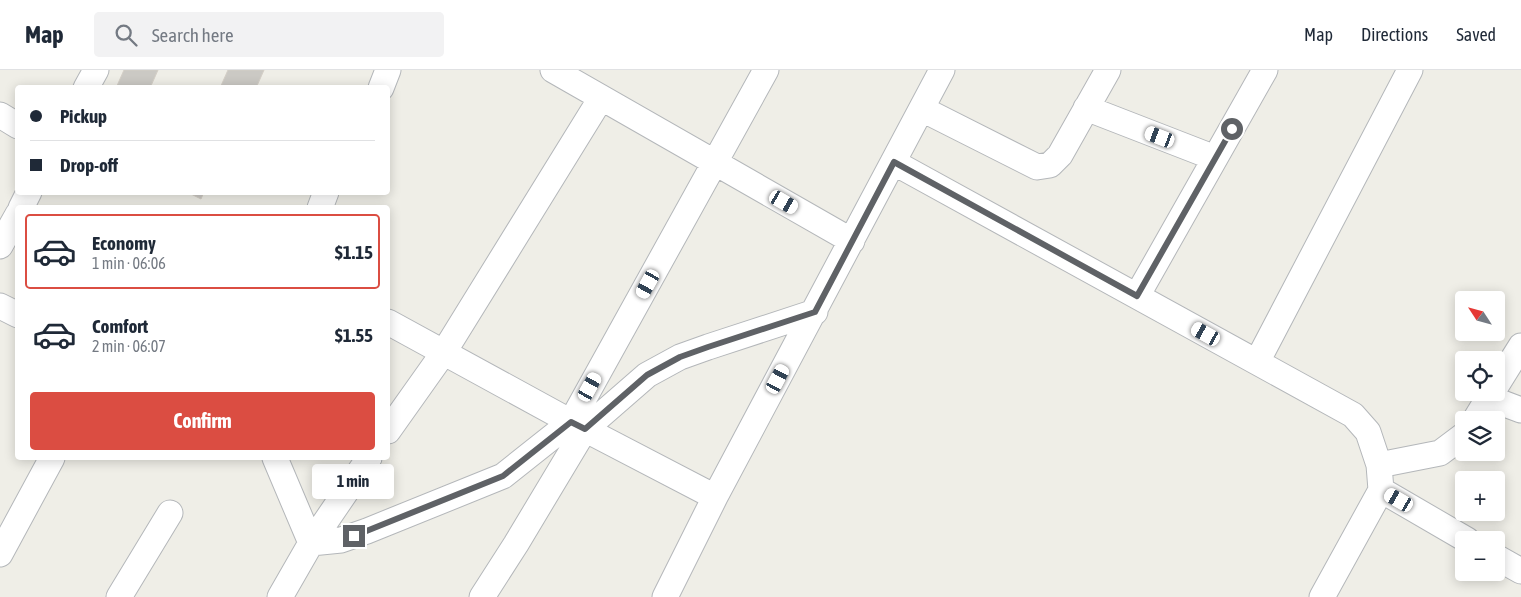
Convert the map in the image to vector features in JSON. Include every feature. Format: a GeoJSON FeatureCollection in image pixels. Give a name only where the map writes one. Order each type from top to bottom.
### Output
{"type":"FeatureCollection","features":[{"type":"Feature","properties":{"kind":"street"},"geometry":{"type":"LineString","coordinates":[[88,85],[96,70]]}},
{"type":"Feature","properties":{"kind":"street"},"geometry":{"type":"LineString","coordinates":[[381,85],[388,70]]}},
{"type":"Feature","properties":{"kind":"street"},"geometry":{"type":"LineString","coordinates":[[553,70],[852,241]]}},
{"type":"Feature","properties":{"kind":"street"},"geometry":{"type":"LineString","coordinates":[[482,597],[516,544],[715,163],[766,70]]}},
{"type":"Feature","properties":{"kind":"street"},"geometry":{"type":"LineString","coordinates":[[665,597],[715,498],[942,70]]}},
{"type":"Feature","properties":{"kind":"street"},"geometry":{"type":"LineString","coordinates":[[922,110],[1037,167],[1050,165],[1060,155],[1108,70]]}},
{"type":"Feature","properties":{"kind":"street"},"geometry":{"type":"LineString","coordinates":[[1137,296],[1265,70]]}},
{"type":"Feature","properties":{"kind":"street"},"geometry":{"type":"LineString","coordinates":[[1257,362],[1410,70]]}},
{"type":"Feature","properties":{"kind":"street"},"geometry":{"type":"LineString","coordinates":[[390,428],[444,352],[601,98]]}},
{"type":"Feature","properties":{"kind":"street"},"geometry":{"type":"LineString","coordinates":[[1086,108],[1215,158]]}},
{"type":"Feature","properties":{"kind":"street"},"geometry":{"type":"LineString","coordinates":[[0,116],[15,124]]}},
{"type":"Feature","properties":{"kind":"street"},"geometry":{"type":"LineString","coordinates":[[894,162],[1353,415],[1368,432],[1379,465],[1382,490],[1322,597]]}},
{"type":"Feature","properties":{"kind":"street"},"geometry":{"type":"LineString","coordinates":[[0,246],[15,219]]}},
{"type":"Feature","properties":{"kind":"street"},"geometry":{"type":"LineString","coordinates":[[0,306],[15,314]]}},
{"type":"Feature","properties":{"kind":"street"},"geometry":{"type":"LineString","coordinates":[[311,543],[341,540],[376,528],[503,476],[647,375],[680,357],[815,312]]}},
{"type":"Feature","properties":{"kind":"street"},"geometry":{"type":"LineString","coordinates":[[390,323],[715,498]]}},
{"type":"Feature","properties":{"kind":"street"},"geometry":{"type":"LineString","coordinates":[[1505,371],[1521,346]]}},
{"type":"Feature","properties":{"kind":"street"},"geometry":{"type":"LineString","coordinates":[[1505,400],[1521,410]]}},
{"type":"Feature","properties":{"kind":"street"},"geometry":{"type":"LineString","coordinates":[[1379,465],[1440,453],[1455,442]]}},
{"type":"Feature","properties":{"kind":"street"},"geometry":{"type":"LineString","coordinates":[[0,554],[6,529],[51,460]]}},
{"type":"Feature","properties":{"kind":"street"},"geometry":{"type":"LineString","coordinates":[[276,460],[311,543]]}},
{"type":"Feature","properties":{"kind":"street"},"geometry":{"type":"LineString","coordinates":[[280,597],[311,543],[368,460]]}},
{"type":"Feature","properties":{"kind":"street"},"geometry":{"type":"LineString","coordinates":[[1382,490],[1455,533]]}},
{"type":"Feature","properties":{"kind":"street"},"geometry":{"type":"LineString","coordinates":[[119,597],[170,513]]}},
{"type":"Feature","properties":{"kind":"street"},"geometry":{"type":"LineString","coordinates":[[1505,562],[1521,571]]}},
{"type":"Feature","properties":{"kind":"building"},"geometry":{"type":"Polygon","coordinates":[[[124,70],[158,70],[151,85],[117,85],[124,70]]]}},
{"type":"Feature","properties":{"kind":"building"},"geometry":{"type":"Polygon","coordinates":[[[228,70],[264,70],[257,85],[221,85],[228,70]]]}},
{"type":"Feature","properties":{"kind":"building"},"geometry":{"type":"Polygon","coordinates":[[[193,195],[203,195],[201,199],[193,195]]]}},
{"type":"Feature","properties":{"kind":"route"},"geometry":{"type":"LineString","coordinates":[[354,536],[503,476],[571,422],[585,429],[647,375],[680,357],[815,312],[894,162],[1137,296],[1232,129]]}}]}
